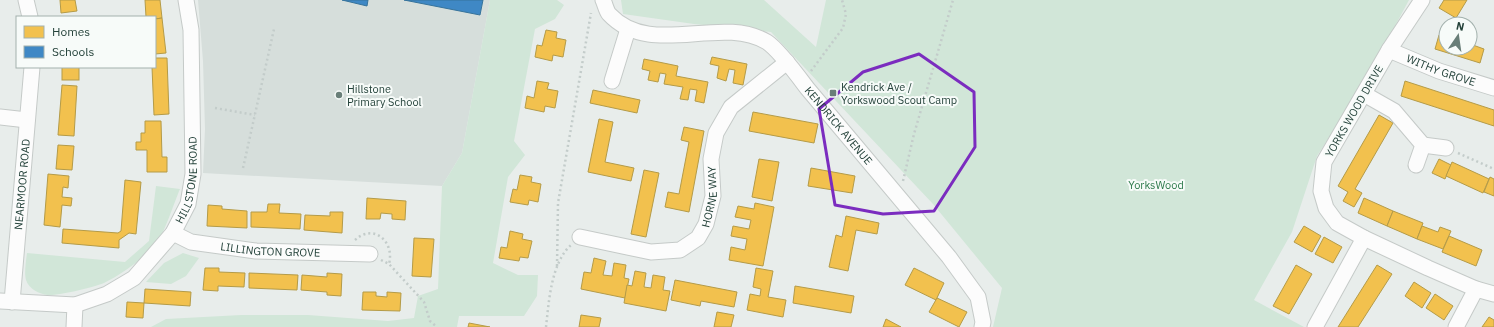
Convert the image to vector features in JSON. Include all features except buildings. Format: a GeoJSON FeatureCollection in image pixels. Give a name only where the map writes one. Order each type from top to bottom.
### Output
{"type":"FeatureCollection","features":[{"type":"Feature","properties":{"kind":"street"},"geometry":{"type":"LineString","coordinates":[[26,0],[30,16]]}},
{"type":"Feature","properties":{"kind":"street","name":"HILLSTONE ROAD"},"geometry":{"type":"LineString","coordinates":[[6,301],[75,306],[107,294],[134,278],[173,233],[188,204],[194,174],[191,30],[186,0]]}},
{"type":"Feature","properties":{"kind":"street","name":"KENDRICK AVENUE"},"geometry":{"type":"LineString","coordinates":[[603,0],[609,13],[628,29],[649,34],[748,34],[768,43],[787,62],[802,82],[949,257],[978,297],[983,322],[982,327]]}},
{"type":"Feature","properties":{"kind":"street","name":"YORKS WOOD DRIVE"},"geometry":{"type":"LineString","coordinates":[[1422,0],[1389,50],[1324,162],[1321,191],[1326,208],[1336,223],[1364,238],[1476,289],[1494,294]]}},
{"type":"Feature","properties":{"kind":"street"},"geometry":{"type":"LineString","coordinates":[[612,81],[628,29]]}},
{"type":"Feature","properties":{"kind":"street","name":"WITHY GROVE"},"geometry":{"type":"LineString","coordinates":[[1389,50],[1439,71],[1494,88]]}},
{"type":"Feature","properties":{"kind":"street","name":"HORNE WAY"},"geometry":{"type":"LineString","coordinates":[[580,237],[651,252],[680,250],[698,238],[706,224],[713,196],[711,159],[716,133],[731,107],[787,62]]}},
{"type":"Feature","properties":{"kind":"street","name":"NEARMOOR ROAD"},"geometry":{"type":"LineString","coordinates":[[6,301],[32,68]]}},
{"type":"Feature","properties":{"kind":"street"},"geometry":{"type":"LineString","coordinates":[[1364,94],[1394,111],[1423,145],[1446,148]]}},
{"type":"Feature","properties":{"kind":"street"},"geometry":{"type":"LineString","coordinates":[[0,117],[27,120]]}},
{"type":"Feature","properties":{"kind":"street"},"geometry":{"type":"LineString","coordinates":[[1416,165],[1423,145]]}},
{"type":"Feature","properties":{"kind":"street","name":"LILLINGTON GROVE"},"geometry":{"type":"LineString","coordinates":[[173,233],[191,242],[256,251],[370,254]]}},
{"type":"Feature","properties":{"kind":"street"},"geometry":{"type":"LineString","coordinates":[[1315,327],[1364,238]]}},
{"type":"Feature","properties":{"kind":"street"},"geometry":{"type":"LineString","coordinates":[[1456,327],[1476,289]]}},
{"type":"Feature","properties":{"kind":"street"},"geometry":{"type":"LineString","coordinates":[[74,327],[75,306]]}},
{"type":"Feature","properties":{"kind":"path"},"geometry":{"type":"LineString","coordinates":[[802,82],[843,28],[846,14],[842,0]]}},
{"type":"Feature","properties":{"kind":"path"},"geometry":{"type":"LineString","coordinates":[[899,197],[914,134],[953,0]]}},
{"type":"Feature","properties":{"kind":"path"},"geometry":{"type":"LineString","coordinates":[[546,327],[556,266],[558,203],[592,13]]}},
{"type":"Feature","properties":{"kind":"path"},"geometry":{"type":"LineString","coordinates":[[243,168],[274,29]]}},
{"type":"Feature","properties":{"kind":"path"},"geometry":{"type":"LineString","coordinates":[[215,108],[255,115]]}},
{"type":"Feature","properties":{"kind":"path"},"geometry":{"type":"LineString","coordinates":[[1446,148],[1494,169]]}},
{"type":"Feature","properties":{"kind":"path"},"geometry":{"type":"LineString","coordinates":[[353,242],[363,235],[369,234],[380,236],[384,239],[391,250],[390,264]]}},
{"type":"Feature","properties":{"kind":"path"},"geometry":{"type":"LineString","coordinates":[[556,266],[564,251],[580,237]]}},
{"type":"Feature","properties":{"kind":"path"},"geometry":{"type":"LineString","coordinates":[[370,254],[390,264],[424,302],[430,321],[437,327]]}},
{"type":"Feature","properties":{"kind":"highlighted area"},"geometry":{"type":"Polygon","coordinates":[[[919,54],[974,92],[975,147],[934,211],[883,214],[835,205],[819,109],[863,72],[919,54]]]}},
{"type":"Feature","properties":{"kind":"shaded area","name":"Hillstone Primary School"},"geometry":{"type":"Polygon","coordinates":[[[198,0],[490,0],[462,153],[442,186],[203,173],[205,129],[203,61],[198,0]]]}},
{"type":"Feature","properties":{"kind":"green space"},"geometry":{"type":"Polygon","coordinates":[[[490,0],[557,0],[564,5],[555,19],[535,29],[514,141],[525,155],[508,177],[493,263],[518,275],[538,275],[537,296],[524,316],[459,316],[457,327],[151,327],[166,319],[241,315],[308,315],[388,321],[414,318],[418,296],[438,289],[442,186],[462,153],[490,0]]]}},
{"type":"Feature","properties":{"kind":"green space","name":"YorksWood"},"geometry":{"type":"Polygon","coordinates":[[[621,0],[764,0],[816,47],[826,0],[1409,0],[1367,78],[1317,156],[1292,232],[1254,300],[1304,327],[993,327],[1002,288],[933,204],[771,32],[694,24],[623,14],[621,0]]]}},
{"type":"Feature","properties":{"kind":"green space"},"geometry":{"type":"Polygon","coordinates":[[[156,186],[180,189],[160,238],[146,254],[133,265],[104,283],[67,293],[48,295],[38,292],[29,286],[25,274],[27,253],[125,262],[149,241],[156,186]]]}},
{"type":"Feature","properties":{"kind":"green space"},"geometry":{"type":"Polygon","coordinates":[[[183,253],[199,258],[186,276],[171,284],[146,282],[164,263],[183,253]]]}},
{"type":"Feature","properties":{"kind":"place","name":"Kendrick Ave / Yorkswood Scout Camp"},"geometry":{"type":"Point","coordinates":[833,93]}},
{"type":"Feature","properties":{"kind":"place","name":"Hillstone Primary School"},"geometry":{"type":"Point","coordinates":[339,95]}}]}
